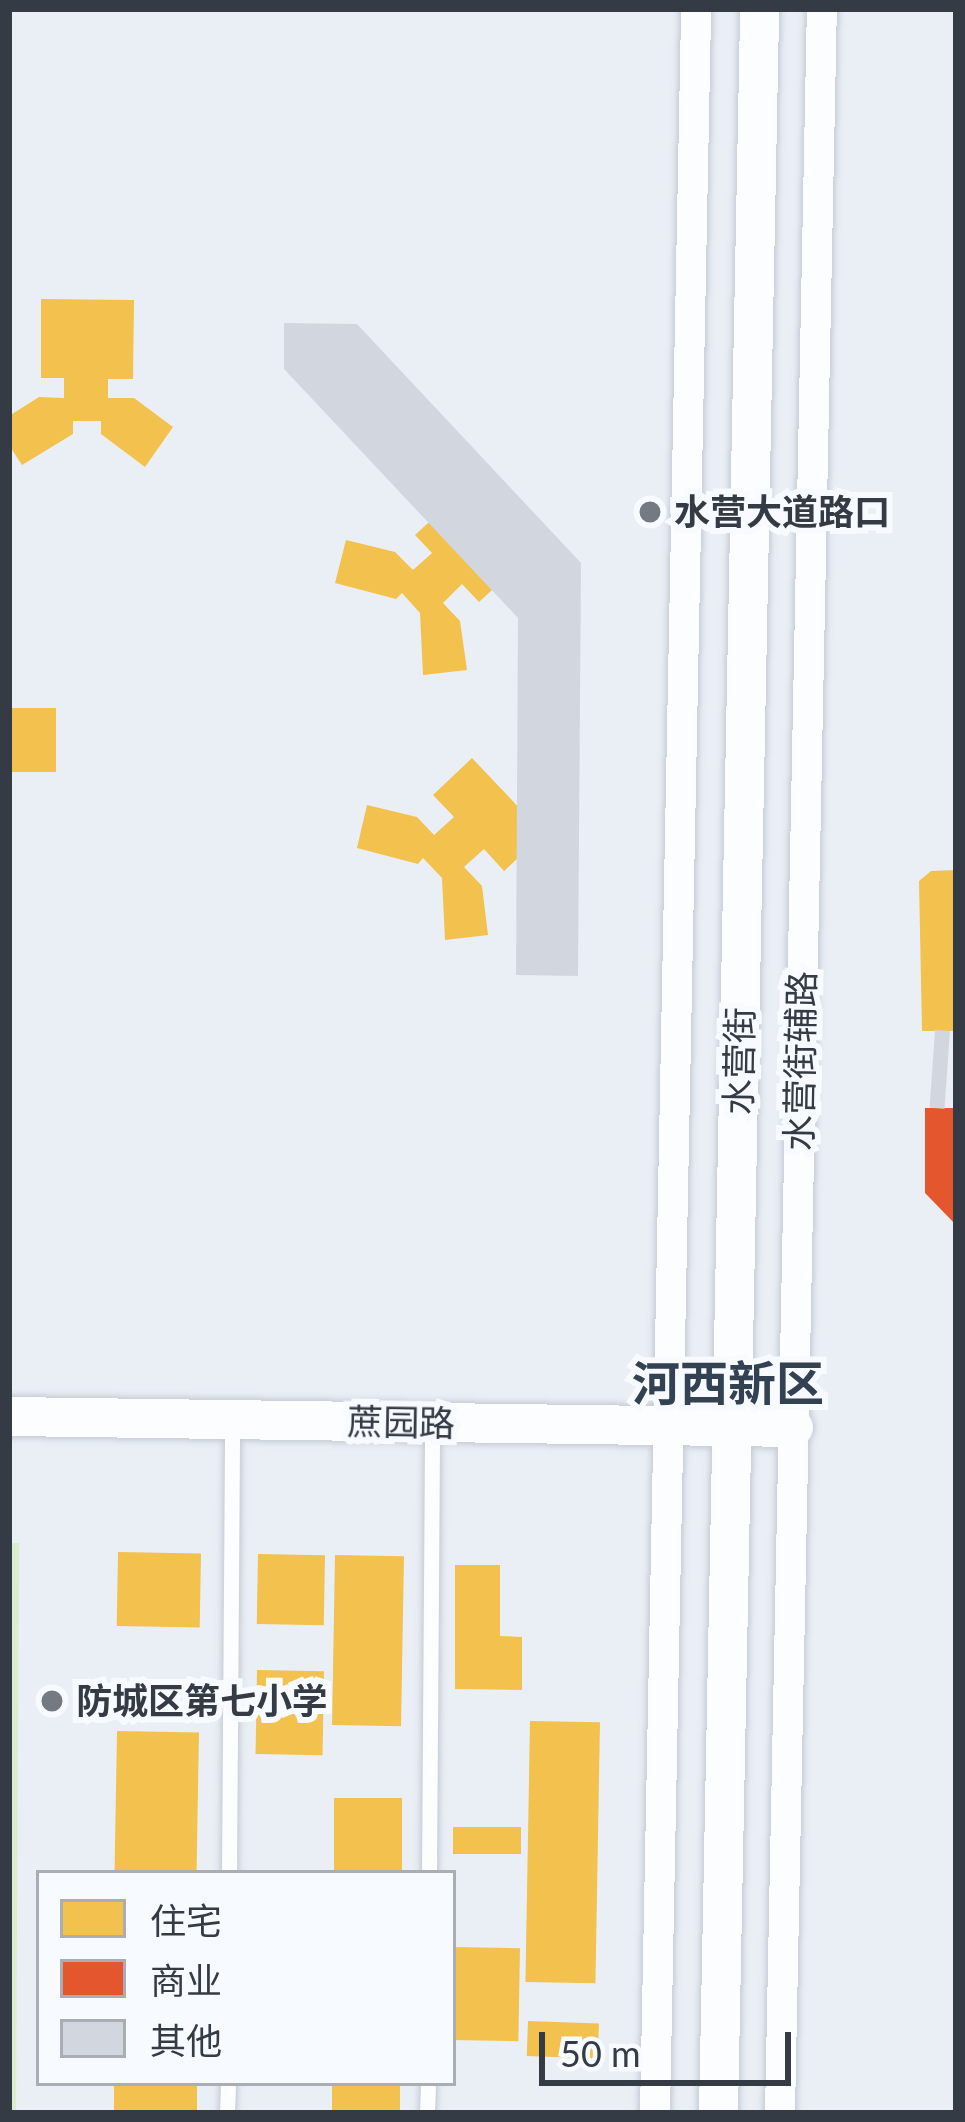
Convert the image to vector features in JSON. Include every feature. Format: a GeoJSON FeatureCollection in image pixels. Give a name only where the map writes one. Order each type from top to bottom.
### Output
{"type":"FeatureCollection","features":[{"type":"Feature","properties":{"kind":"street"},"geometry":{"type":"LineString","coordinates":[[655,2113],[696,9]]}},
{"type":"Feature","properties":{"kind":"street","name":"水营街"},"geometry":{"type":"LineString","coordinates":[[718,2113],[759,9]]}},
{"type":"Feature","properties":{"kind":"street","name":"水营街辅路"},"geometry":{"type":"LineString","coordinates":[[780,2113],[822,9]]}},
{"type":"Feature","properties":{"kind":"street","name":"蔗园路"},"geometry":{"type":"LineString","coordinates":[[9,1416],[793,1426]]}},
{"type":"Feature","properties":{"kind":"lane"},"geometry":{"type":"LineString","coordinates":[[229,1870],[232,1419]]}},
{"type":"Feature","properties":{"kind":"lane"},"geometry":{"type":"LineString","coordinates":[[429,1870],[432,1422]]}},
{"type":"Feature","properties":{"kind":"green space"},"geometry":{"type":"Polygon","coordinates":[[[9,1543],[19,1543],[16,2113],[9,2113],[9,1543]]]}},
{"type":"Feature","properties":{"kind":"building: 住宅"},"geometry":{"type":"Polygon","coordinates":[[[41,299],[134,300],[133,379],[108,379],[108,398],[134,398],[173,427],[145,467],[101,434],[101,421],[73,421],[73,434],[22,465],[9,445],[9,416],[39,397],[64,398],[64,378],[41,378],[41,299]]]}},
{"type":"Feature","properties":{"kind":"building: 住宅"},"geometry":{"type":"Polygon","coordinates":[[[454,499],[517,567],[479,602],[462,584],[443,603],[460,621],[467,670],[423,675],[420,613],[402,593],[396,599],[335,583],[346,540],[395,552],[413,570],[432,553],[415,535],[454,499]]]}},
{"type":"Feature","properties":{"kind":"building: 住宅"},"geometry":{"type":"Polygon","coordinates":[[[9,708],[56,708],[56,772],[9,772],[9,708]]]}},
{"type":"Feature","properties":{"kind":"building: 住宅"},"geometry":{"type":"Polygon","coordinates":[[[472,758],[544,834],[504,871],[484,849],[464,867],[482,886],[488,935],[445,940],[442,878],[423,858],[418,864],[357,848],[367,805],[417,817],[434,835],[454,817],[433,795],[472,758]]]}},
{"type":"Feature","properties":{"kind":"building: 住宅"},"geometry":{"type":"Polygon","coordinates":[[[956,870],[956,1031],[922,1031],[919,881],[931,871],[956,870]]]}},
{"type":"Feature","properties":{"kind":"building: 住宅"},"geometry":{"type":"Polygon","coordinates":[[[118,1552],[201,1553],[200,1627],[117,1626],[118,1552]]]}},
{"type":"Feature","properties":{"kind":"building: 住宅"},"geometry":{"type":"Polygon","coordinates":[[[258,1554],[325,1555],[324,1625],[257,1624],[258,1554]]]}},
{"type":"Feature","properties":{"kind":"building: 住宅"},"geometry":{"type":"Polygon","coordinates":[[[335,1555],[404,1556],[401,1726],[332,1725],[335,1555]]]}},
{"type":"Feature","properties":{"kind":"building: 住宅"},"geometry":{"type":"Polygon","coordinates":[[[455,1565],[500,1565],[500,1636],[522,1637],[522,1690],[455,1689],[455,1565]]]}},
{"type":"Feature","properties":{"kind":"building: 住宅"},"geometry":{"type":"Polygon","coordinates":[[[257,1670],[324,1671],[323,1755],[256,1754],[257,1670]]]}},
{"type":"Feature","properties":{"kind":"building: 住宅"},"geometry":{"type":"Polygon","coordinates":[[[530,1721],[600,1722],[595,1983],[525,1982],[530,1721]]]}},
{"type":"Feature","properties":{"kind":"building: 住宅"},"geometry":{"type":"Polygon","coordinates":[[[117,1731],[199,1732],[197,1870],[115,1870],[117,1731]]]}},
{"type":"Feature","properties":{"kind":"building: 住宅"},"geometry":{"type":"Polygon","coordinates":[[[334,1798],[402,1798],[402,1870],[334,1870],[334,1798]]]}},
{"type":"Feature","properties":{"kind":"building: 住宅"},"geometry":{"type":"Polygon","coordinates":[[[453,1827],[521,1827],[521,1854],[453,1854],[453,1827]]]}},
{"type":"Feature","properties":{"kind":"building: 住宅"},"geometry":{"type":"Polygon","coordinates":[[[456,1947],[520,1948],[518,2041],[456,2040],[456,1947]]]}},
{"type":"Feature","properties":{"kind":"building: 住宅"},"geometry":{"type":"Polygon","coordinates":[[[528,2021],[599,2023],[598,2058],[527,2056],[528,2021]]]}},
{"type":"Feature","properties":{"kind":"building: 住宅"},"geometry":{"type":"Polygon","coordinates":[[[114,2086],[197,2086],[197,2113],[114,2113],[114,2086]]]}},
{"type":"Feature","properties":{"kind":"building: 住宅"},"geometry":{"type":"Polygon","coordinates":[[[332,2086],[400,2086],[400,2111],[332,2111],[332,2086]]]}},
{"type":"Feature","properties":{"kind":"building: 商业"},"geometry":{"type":"Polygon","coordinates":[[[925,1108],[956,1108],[956,1225],[925,1193],[925,1108]]]}},
{"type":"Feature","properties":{"kind":"building: 其他"},"geometry":{"type":"Polygon","coordinates":[[[284,323],[357,324],[581,563],[578,976],[516,975],[518,618],[284,369],[284,323]]]}},
{"type":"Feature","properties":{"kind":"building: 其他"},"geometry":{"type":"Polygon","coordinates":[[[935,1030],[950,1031],[945,1109],[930,1108],[935,1030]]]}},
{"type":"Feature","properties":{"kind":"place","name":"水营大道路口"},"geometry":{"type":"Point","coordinates":[650,512]}},
{"type":"Feature","properties":{"kind":"place","name":"防城区第七小学"},"geometry":{"type":"Point","coordinates":[52,1701]}},
{"type":"Feature","properties":{"kind":"district","name":"河西新区"},"geometry":{"type":"Point","coordinates":[728,1383]}}]}
